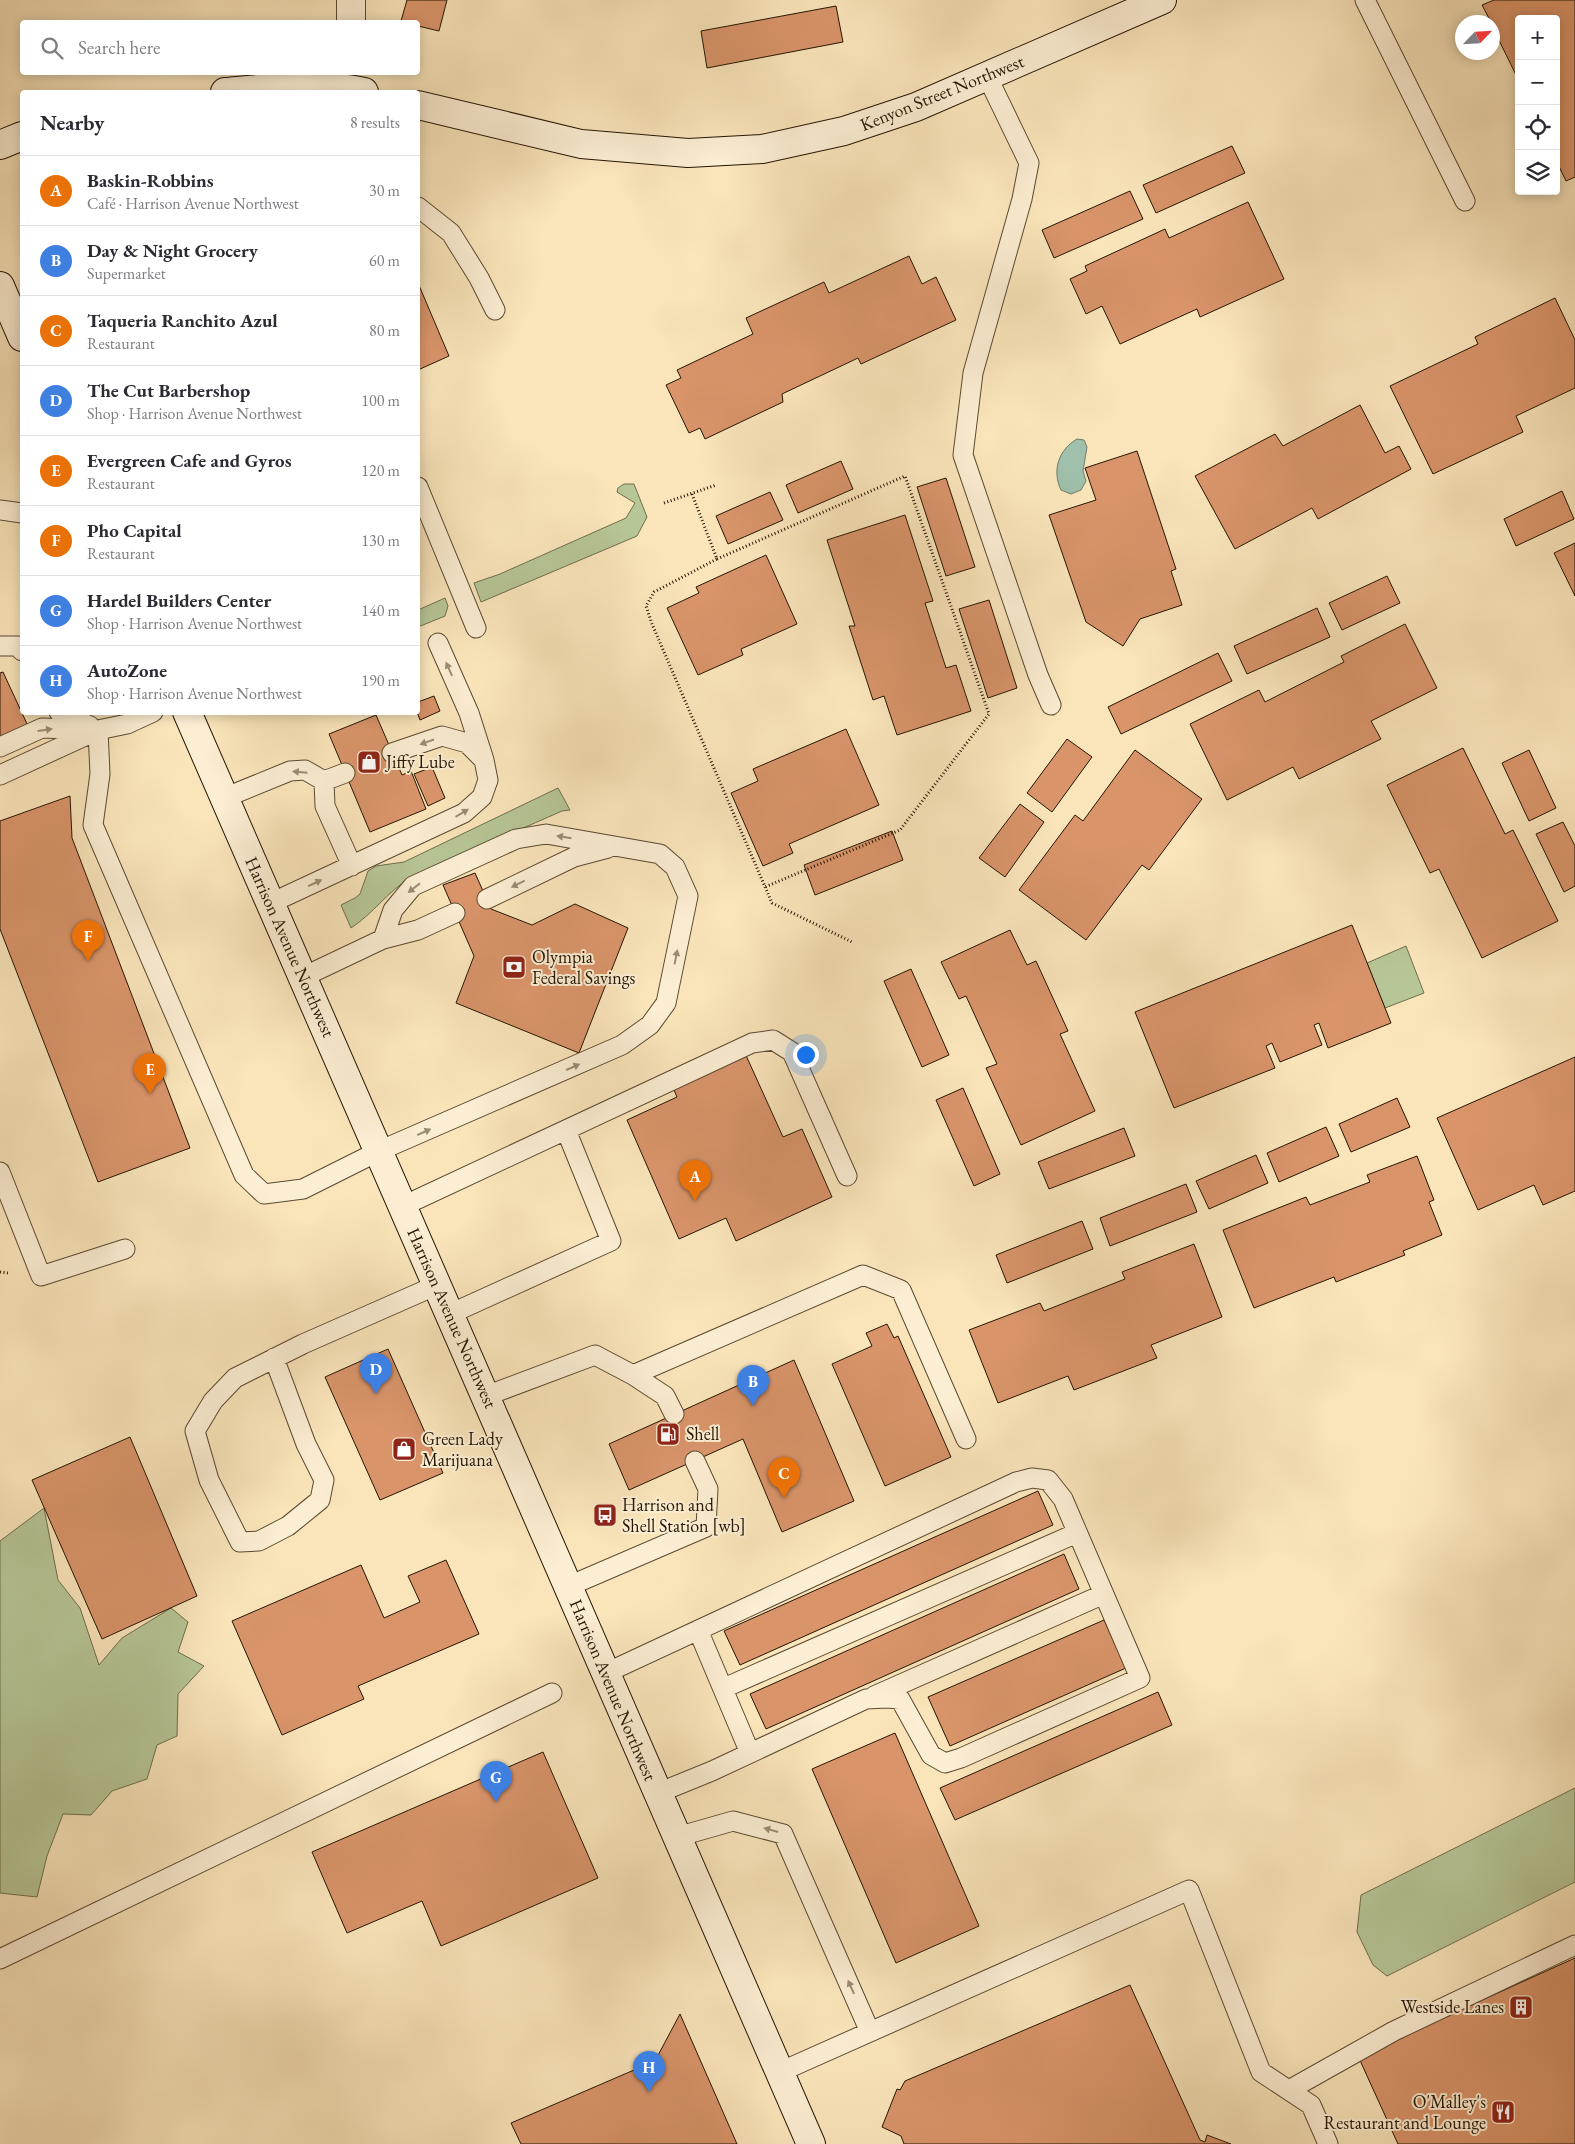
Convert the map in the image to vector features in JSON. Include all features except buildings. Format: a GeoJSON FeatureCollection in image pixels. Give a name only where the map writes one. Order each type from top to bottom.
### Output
{"type":"FeatureCollection","features":[{"type":"Feature","properties":{"kind":"main road"},"geometry":{"type":"LineString","coordinates":[[351,20],[352,0]]}},
{"type":"Feature","properties":{"kind":"main road","name":"Kenyon Street Northwest"},"geometry":{"type":"LineString","coordinates":[[420,105],[581,144],[688,153],[762,149],[844,131],[916,107],[1162,0]]}},
{"type":"Feature","properties":{"kind":"main road"},"geometry":{"type":"LineString","coordinates":[[257,90],[355,85]]}},
{"type":"Feature","properties":{"kind":"main road"},"geometry":{"type":"LineString","coordinates":[[0,145],[20,137]]}},
{"type":"Feature","properties":{"kind":"main road"},"geometry":{"type":"LineString","coordinates":[[0,286],[20,332]]}},
{"type":"Feature","properties":{"kind":"main road","name":"Harrison Avenue Northwest"},"geometry":{"type":"LineString","coordinates":[[188,715],[811,2144]]}},
{"type":"Feature","properties":{"kind":"lane"},"geometry":{"type":"LineString","coordinates":[[1366,0],[1465,200]]}},
{"type":"Feature","properties":{"kind":"lane"},"geometry":{"type":"LineString","coordinates":[[987,76],[1029,164],[1022,199],[973,373],[963,455],[1038,674],[1051,705]]}},
{"type":"Feature","properties":{"kind":"lane"},"geometry":{"type":"LineString","coordinates":[[420,209],[451,233],[479,278],[495,310]]}},
{"type":"Feature","properties":{"kind":"lane"},"geometry":{"type":"LineString","coordinates":[[420,492],[476,628]]}},
{"type":"Feature","properties":{"kind":"lane"},"geometry":{"type":"LineString","coordinates":[[0,510],[20,513]]}},
{"type":"Feature","properties":{"kind":"lane"},"geometry":{"type":"LineString","coordinates":[[271,903],[464,813],[482,797],[488,780],[484,760],[469,713],[438,643]]}},
{"type":"Feature","properties":{"kind":"lane"},"geometry":{"type":"LineString","coordinates":[[0,646],[18,646],[20,648]]}},
{"type":"Feature","properties":{"kind":"lane"},"geometry":{"type":"LineString","coordinates":[[66,715],[98,730]]}},
{"type":"Feature","properties":{"kind":"lane"},"geometry":{"type":"LineString","coordinates":[[0,775],[98,730],[127,724],[146,715]]}},
{"type":"Feature","properties":{"kind":"lane"},"geometry":{"type":"LineString","coordinates":[[0,748],[42,728],[98,730]]}},
{"type":"Feature","properties":{"kind":"lane"},"geometry":{"type":"LineString","coordinates":[[98,730],[100,774],[92,825],[244,1175],[264,1194],[303,1189],[379,1151],[622,1045],[650,1025],[666,1003],[688,896],[676,867],[660,854],[546,834],[516,839],[413,886],[393,910],[383,939]]}},
{"type":"Feature","properties":{"kind":"lane"},"geometry":{"type":"LineString","coordinates":[[392,753],[442,736],[467,743],[484,760]]}},
{"type":"Feature","properties":{"kind":"lane"},"geometry":{"type":"LineString","coordinates":[[224,798],[290,771],[305,770],[324,781]]}},
{"type":"Feature","properties":{"kind":"lane"},"geometry":{"type":"LineString","coordinates":[[324,781],[345,773]]}},
{"type":"Feature","properties":{"kind":"lane"},"geometry":{"type":"LineString","coordinates":[[324,781],[325,806],[352,866]]}},
{"type":"Feature","properties":{"kind":"lane"},"geometry":{"type":"LineString","coordinates":[[487,899],[574,857],[612,847]]}},
{"type":"Feature","properties":{"kind":"lane"},"geometry":{"type":"LineString","coordinates":[[303,977],[383,939],[418,930],[455,914]]}},
{"type":"Feature","properties":{"kind":"lane"},"geometry":{"type":"LineString","coordinates":[[403,1206],[752,1043],[773,1040],[792,1052],[846,1176]]}},
{"type":"Feature","properties":{"kind":"lane"},"geometry":{"type":"LineString","coordinates":[[450,1314],[611,1242],[566,1130]]}},
{"type":"Feature","properties":{"kind":"lane"},"geometry":{"type":"LineString","coordinates":[[0,1172],[42,1276],[125,1249]]}},
{"type":"Feature","properties":{"kind":"lane"},"geometry":{"type":"LineString","coordinates":[[633,1375],[863,1275],[901,1290],[966,1438]]}},
{"type":"Feature","properties":{"kind":"lane"},"geometry":{"type":"LineString","coordinates":[[274,1358],[306,1444],[324,1480],[320,1500],[288,1526],[259,1541],[240,1542],[209,1480],[195,1431],[213,1401],[235,1378],[274,1358],[437,1285]]}},
{"type":"Feature","properties":{"kind":"lane"},"geometry":{"type":"LineString","coordinates":[[486,1396],[595,1355],[633,1375],[665,1396],[674,1414]]}},
{"type":"Feature","properties":{"kind":"lane"},"geometry":{"type":"LineString","coordinates":[[568,1586],[706,1527],[708,1489],[695,1461]]}},
{"type":"Feature","properties":{"kind":"lane"},"geometry":{"type":"LineString","coordinates":[[606,1673],[1016,1482],[1032,1478],[1048,1480],[1063,1499],[1140,1678],[988,1746],[945,1763],[931,1754],[900,1699],[866,1699]]}},
{"type":"Feature","properties":{"kind":"lane"},"geometry":{"type":"LineString","coordinates":[[724,1688],[1078,1533]]}},
{"type":"Feature","properties":{"kind":"lane"},"geometry":{"type":"LineString","coordinates":[[658,1793],[1104,1594]]}},
{"type":"Feature","properties":{"kind":"lane"},"geometry":{"type":"LineString","coordinates":[[698,1630],[750,1753]]}},
{"type":"Feature","properties":{"kind":"lane"},"geometry":{"type":"LineString","coordinates":[[0,1959],[552,1693]]}},
{"type":"Feature","properties":{"kind":"lane"},"geometry":{"type":"LineString","coordinates":[[677,1837],[733,1821],[783,1834],[870,2032]]}},
{"type":"Feature","properties":{"kind":"lane"},"geometry":{"type":"LineString","coordinates":[[780,2072],[1189,1890],[1261,2072],[1311,2106],[1328,2144]]}},
{"type":"Feature","properties":{"kind":"lane"},"geometry":{"type":"LineString","coordinates":[[1288,2090],[1394,2031],[1575,1945]]}},
{"type":"Feature","properties":{"kind":"path"},"geometry":{"type":"LineString","coordinates":[[765,887],[900,830],[989,714],[905,476],[717,559],[654,592],[646,606],[652,624],[765,887],[772,903],[852,942]]}},
{"type":"Feature","properties":{"kind":"path"},"geometry":{"type":"LineString","coordinates":[[664,504],[716,485]]}},
{"type":"Feature","properties":{"kind":"path"},"geometry":{"type":"LineString","coordinates":[[692,494],[717,559]]}},
{"type":"Feature","properties":{"kind":"shaded area"},"geometry":{"type":"Polygon","coordinates":[[[1077,439],[1084,440],[1087,447],[1083,471],[1086,481],[1081,490],[1071,494],[1061,490],[1058,483],[1057,468],[1065,449],[1077,439]]]}},
{"type":"Feature","properties":{"kind":"shaded area"},"geometry":{"type":"Polygon","coordinates":[[[624,484],[634,484],[647,517],[637,536],[481,602],[474,583],[500,574],[626,518],[635,503],[617,492],[618,488],[624,484]]]}},
{"type":"Feature","properties":{"kind":"shaded area"},"geometry":{"type":"Polygon","coordinates":[[[445,598],[448,606],[445,616],[420,626],[420,609],[445,598]]]}},
{"type":"Feature","properties":{"kind":"shaded area"},"geometry":{"type":"Polygon","coordinates":[[[558,788],[570,810],[562,811],[410,878],[351,928],[341,905],[360,894],[368,871],[376,866],[404,862],[558,788]]]}},
{"type":"Feature","properties":{"kind":"shaded area"},"geometry":{"type":"Polygon","coordinates":[[[1406,946],[1424,993],[1385,1008],[1367,963],[1406,946]]]}},
{"type":"Feature","properties":{"kind":"shaded area"},"geometry":{"type":"Polygon","coordinates":[[[44,1508],[58,1580],[80,1608],[99,1665],[122,1638],[171,1608],[188,1622],[178,1652],[204,1666],[178,1694],[177,1736],[157,1745],[147,1779],[112,1791],[91,1815],[63,1814],[47,1856],[37,1897],[0,1893],[0,1541],[44,1508]]]}},
{"type":"Feature","properties":{"kind":"shaded area"},"geometry":{"type":"Polygon","coordinates":[[[1575,1788],[1575,1882],[1387,1976],[1373,1965],[1357,1932],[1361,1895],[1575,1788]]]}},
{"type":"Feature","properties":{"kind":"place","name":"Jiffy Lube"},"geometry":{"type":"Point","coordinates":[369,762]}},
{"type":"Feature","properties":{"kind":"place","name":"Pho Capital"},"geometry":{"type":"Point","coordinates":[88,961]}},
{"type":"Feature","properties":{"kind":"place","name":"Olympia Federal Savings"},"geometry":{"type":"Point","coordinates":[514,967]}},
{"type":"Feature","properties":{"kind":"place","name":"Evergreen Cafe and Gyros"},"geometry":{"type":"Point","coordinates":[150,1094]}},
{"type":"Feature","properties":{"kind":"place","name":"Baskin-Robbins"},"geometry":{"type":"Point","coordinates":[695,1201]}},
{"type":"Feature","properties":{"kind":"place","name":"The Cut Barbershop"},"geometry":{"type":"Point","coordinates":[376,1394]}},
{"type":"Feature","properties":{"kind":"place","name":"Day & Night Grocery"},"geometry":{"type":"Point","coordinates":[753,1406]}},
{"type":"Feature","properties":{"kind":"place","name":"Shell"},"geometry":{"type":"Point","coordinates":[668,1434]}},
{"type":"Feature","properties":{"kind":"place","name":"Green Lady Marijuana"},"geometry":{"type":"Point","coordinates":[404,1449]}},
{"type":"Feature","properties":{"kind":"place","name":"Taqueria Ranchito Azul"},"geometry":{"type":"Point","coordinates":[784,1498]}},
{"type":"Feature","properties":{"kind":"place","name":"Harrison and Shell Station [wb]"},"geometry":{"type":"Point","coordinates":[605,1515]}},
{"type":"Feature","properties":{"kind":"place","name":"Hardel Builders Center"},"geometry":{"type":"Point","coordinates":[496,1802]}},
{"type":"Feature","properties":{"kind":"place","name":"Westside Lanes"},"geometry":{"type":"Point","coordinates":[1521,2007]}},
{"type":"Feature","properties":{"kind":"place","name":"AutoZone"},"geometry":{"type":"Point","coordinates":[649,2092]}},
{"type":"Feature","properties":{"kind":"place","name":"O'Malley's Restaurant and Lounge"},"geometry":{"type":"Point","coordinates":[1503,2112]}}]}
